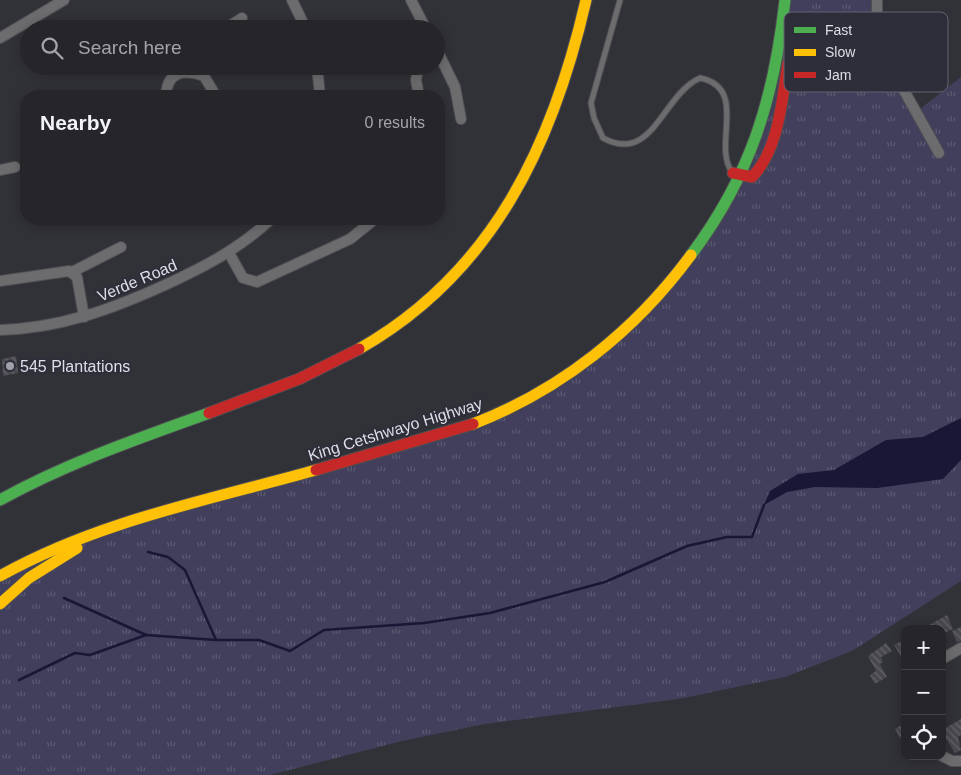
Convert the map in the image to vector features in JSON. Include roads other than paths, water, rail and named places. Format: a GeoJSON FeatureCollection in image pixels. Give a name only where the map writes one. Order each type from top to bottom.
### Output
{"type":"FeatureCollection","features":[{"type":"Feature","properties":{"kind":"highway"},"geometry":{"type":"LineString","coordinates":[[0,500],[63,466],[304,376],[391,329],[411,313],[473,253],[503,213],[528,172],[560,102],[577,43],[586,0]]}},
{"type":"Feature","properties":{"kind":"highway","name":"King Cetshwayo Highway"},"geometry":{"type":"LineString","coordinates":[[0,576],[65,542],[104,529],[438,436],[473,424],[526,400],[600,352],[636,320],[681,271],[707,234],[758,133],[774,79],[784,13]]}},
{"type":"Feature","properties":{"kind":"highway"},"geometry":{"type":"LineString","coordinates":[[737,175],[752,177],[758,172],[772,138],[784,86]]}},
{"type":"Feature","properties":{"kind":"highway"},"geometry":{"type":"LineString","coordinates":[[0,604],[29,578],[104,529]]}},
{"type":"Feature","properties":{"kind":"street"},"geometry":{"type":"LineString","coordinates":[[30,20],[64,0]]}},
{"type":"Feature","properties":{"kind":"street"},"geometry":{"type":"LineString","coordinates":[[292,0],[302,20]]}},
{"type":"Feature","properties":{"kind":"street"},"geometry":{"type":"LineString","coordinates":[[410,0],[421,20]]}},
{"type":"Feature","properties":{"kind":"street"},"geometry":{"type":"LineString","coordinates":[[0,38],[20,26]]}},
{"type":"Feature","properties":{"kind":"street"},"geometry":{"type":"LineString","coordinates":[[445,66],[455,87],[461,119]]}},
{"type":"Feature","properties":{"kind":"street"},"geometry":{"type":"LineString","coordinates":[[167,90],[167,86],[177,75]]}},
{"type":"Feature","properties":{"kind":"street"},"geometry":{"type":"LineString","coordinates":[[207,75],[213,90]]}},
{"type":"Feature","properties":{"kind":"street"},"geometry":{"type":"LineString","coordinates":[[319,75],[320,90]]}},
{"type":"Feature","properties":{"kind":"street"},"geometry":{"type":"LineString","coordinates":[[417,75],[418,90]]}},
{"type":"Feature","properties":{"kind":"street"},"geometry":{"type":"LineString","coordinates":[[904,92],[939,153]]}},
{"type":"Feature","properties":{"kind":"street"},"geometry":{"type":"LineString","coordinates":[[0,170],[16,167]]}},
{"type":"Feature","properties":{"kind":"street","name":"Verde Road"},"geometry":{"type":"LineString","coordinates":[[0,330],[29,329],[84,317],[114,308],[206,266],[229,253],[264,225]]}},
{"type":"Feature","properties":{"kind":"street"},"geometry":{"type":"LineString","coordinates":[[229,253],[244,278],[258,282],[350,239],[368,225]]}},
{"type":"Feature","properties":{"kind":"street"},"geometry":{"type":"LineString","coordinates":[[0,281],[64,271],[72,272],[121,248]]}},
{"type":"Feature","properties":{"kind":"street"},"geometry":{"type":"LineString","coordinates":[[72,272],[77,277],[84,317]]}},
{"type":"Feature","properties":{"kind":"street"},"geometry":{"type":"LineString","coordinates":[[946,657],[961,648]]}},
{"type":"Feature","properties":{"kind":"street"},"geometry":{"type":"LineString","coordinates":[[946,758],[952,761],[961,761]]}},
{"type":"Feature","properties":{"kind":"lane"},"geometry":{"type":"LineString","coordinates":[[620,0],[596,78],[591,102],[594,118],[603,138],[620,145],[640,141],[648,134],[683,88],[700,78],[708,79],[716,84],[726,103],[728,120],[725,157],[737,175]]}},
{"type":"Feature","properties":{"kind":"waterway"},"geometry":{"type":"LineString","coordinates":[[19,680],[75,653],[90,655],[146,635],[216,640],[259,640],[290,651],[324,630],[424,623],[490,613],[605,582],[687,546],[727,537],[752,537],[764,505]]}},
{"type":"Feature","properties":{"kind":"waterway"},"geometry":{"type":"LineString","coordinates":[[148,552],[168,557],[185,570],[216,640]]}},
{"type":"Feature","properties":{"kind":"waterway"},"geometry":{"type":"LineString","coordinates":[[64,598],[146,635]]}},
{"type":"Feature","properties":{"kind":"place","name":"545 Plantations"},"geometry":{"type":"Point","coordinates":[10,366]}}]}
